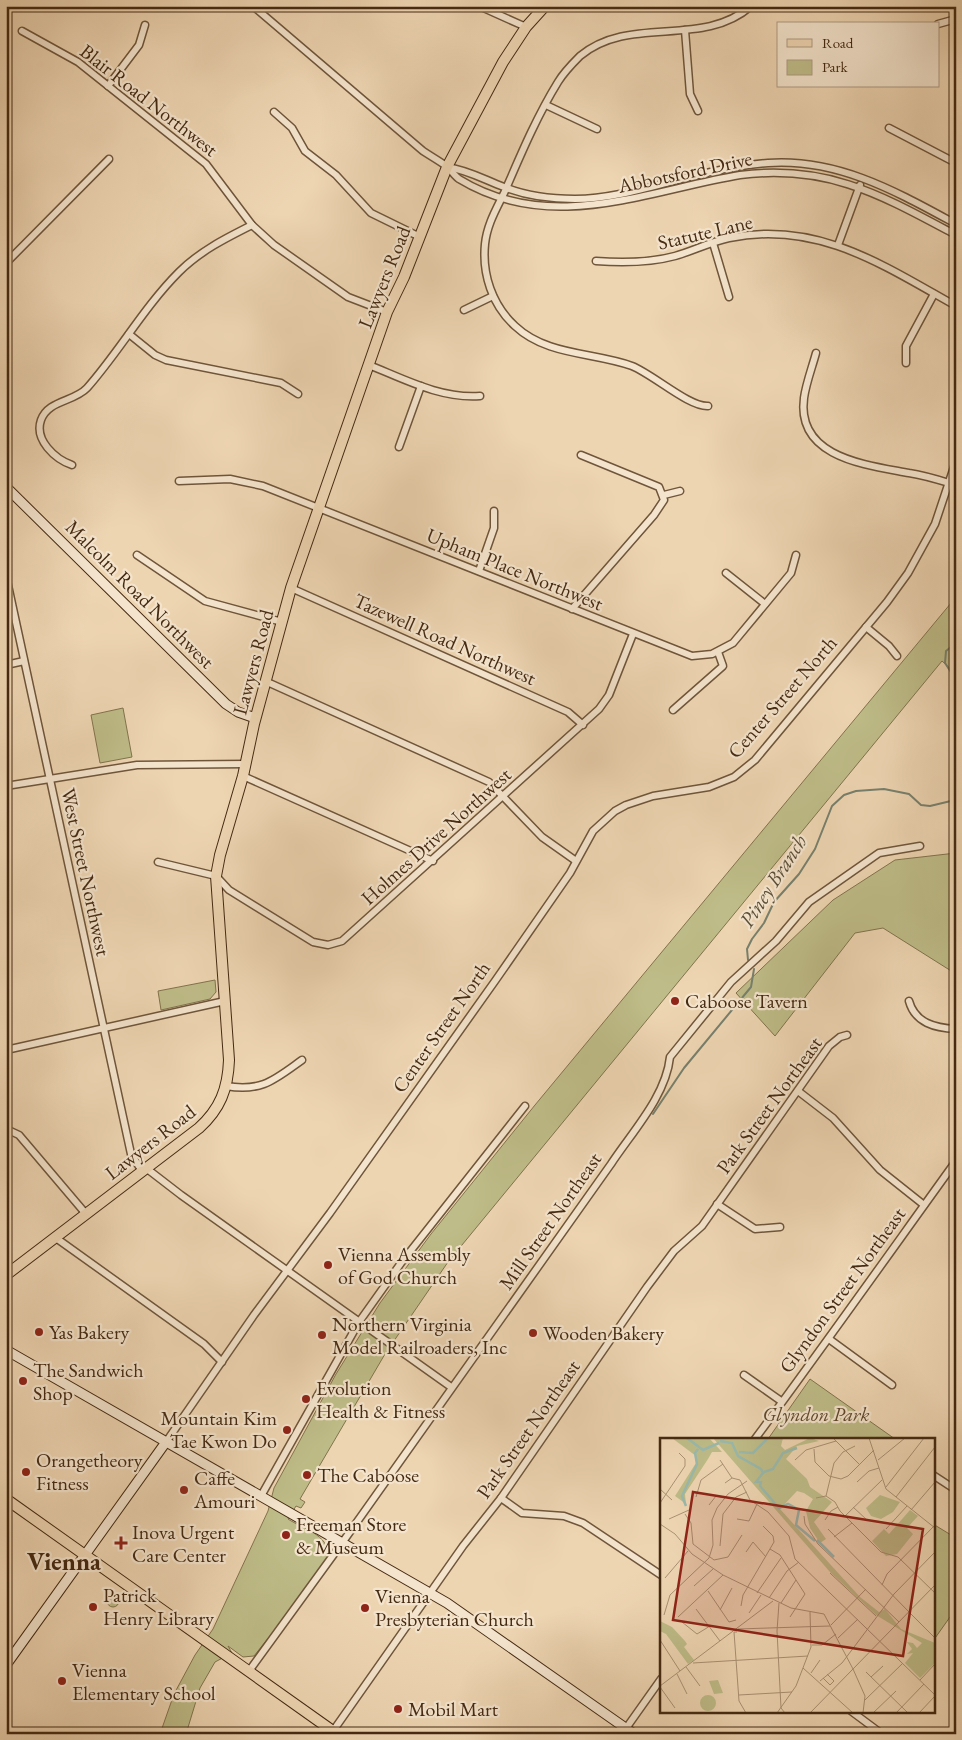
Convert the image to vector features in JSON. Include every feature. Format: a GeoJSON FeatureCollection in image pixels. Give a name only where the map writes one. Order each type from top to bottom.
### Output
{"type":"FeatureCollection","features":[{"type":"Feature","properties":{"kind":"main road","name":"Lawyers Road"},"geometry":{"type":"LineString","coordinates":[[6,1275],[210,1118],[220,1102],[226,1086],[229,1060],[216,876],[246,764],[255,718],[291,588],[387,312],[420,237],[447,167],[503,62],[526,27],[546,6]]}},
{"type":"Feature","properties":{"kind":"main road"},"geometry":{"type":"LineString","coordinates":[[6,1499],[334,1733]]}},
{"type":"Feature","properties":{"kind":"street","name":"Abbotsford Drive"},"geometry":{"type":"LineString","coordinates":[[253,6],[458,178],[502,197],[523,203],[560,207],[600,206],[728,177],[760,172],[822,176],[859,187],[894,202],[956,235]]}},
{"type":"Feature","properties":{"kind":"street"},"geometry":{"type":"LineString","coordinates":[[478,6],[526,27]]}},
{"type":"Feature","properties":{"kind":"street"},"geometry":{"type":"LineString","coordinates":[[708,406],[690,402],[660,381],[634,367],[558,349],[537,342],[511,322],[493,296],[486,273],[485,243],[490,221],[546,105],[565,72],[592,48],[629,34],[715,26],[732,20],[751,6]]}},
{"type":"Feature","properties":{"kind":"street"},"geometry":{"type":"LineString","coordinates":[[940,23],[956,19]]}},
{"type":"Feature","properties":{"kind":"street"},"geometry":{"type":"LineString","coordinates":[[108,86],[139,45],[145,25]]}},
{"type":"Feature","properties":{"kind":"street"},"geometry":{"type":"LineString","coordinates":[[685,30],[690,94],[698,111]]}},
{"type":"Feature","properties":{"kind":"street","name":"Blair Road Northwest"},"geometry":{"type":"LineString","coordinates":[[22,31],[71,58],[206,164],[252,225],[274,245],[348,297],[387,312]]}},
{"type":"Feature","properties":{"kind":"street"},"geometry":{"type":"LineString","coordinates":[[546,105],[597,129]]}},
{"type":"Feature","properties":{"kind":"street"},"geometry":{"type":"LineString","coordinates":[[274,112],[292,128],[304,151],[336,175],[371,213],[420,237]]}},
{"type":"Feature","properties":{"kind":"street"},"geometry":{"type":"LineString","coordinates":[[889,128],[956,164]]}},
{"type":"Feature","properties":{"kind":"street"},"geometry":{"type":"LineString","coordinates":[[6,263],[110,158]]}},
{"type":"Feature","properties":{"kind":"street","name":"Abbotsford Drive"},"geometry":{"type":"LineString","coordinates":[[447,167],[464,170],[506,188],[542,197],[577,199],[606,196],[736,166],[770,163],[821,167],[863,178],[956,224]]}},
{"type":"Feature","properties":{"kind":"street"},"geometry":{"type":"LineString","coordinates":[[838,245],[863,178]]}},
{"type":"Feature","properties":{"kind":"street"},"geometry":{"type":"LineString","coordinates":[[72,465],[59,459],[44,441],[40,432],[42,418],[50,408],[86,389],[168,285],[192,260],[221,241],[252,225]]}},
{"type":"Feature","properties":{"kind":"street","name":"Statute Lane"},"geometry":{"type":"LineString","coordinates":[[596,262],[630,263],[662,260],[713,243],[748,235],[786,234],[838,245],[956,306]]}},
{"type":"Feature","properties":{"kind":"street"},"geometry":{"type":"LineString","coordinates":[[713,243],[729,297]]}},
{"type":"Feature","properties":{"kind":"street"},"geometry":{"type":"LineString","coordinates":[[906,363],[906,346],[934,294]]}},
{"type":"Feature","properties":{"kind":"street"},"geometry":{"type":"LineString","coordinates":[[464,310],[493,296]]}},
{"type":"Feature","properties":{"kind":"street"},"geometry":{"type":"LineString","coordinates":[[129,334],[155,355],[166,360],[281,383],[298,394]]}},
{"type":"Feature","properties":{"kind":"street"},"geometry":{"type":"LineString","coordinates":[[816,354],[804,397],[804,408],[809,428],[819,443],[835,454],[863,464],[949,483]]}},
{"type":"Feature","properties":{"kind":"street"},"geometry":{"type":"LineString","coordinates":[[369,365],[449,395],[480,396]]}},
{"type":"Feature","properties":{"kind":"street"},"geometry":{"type":"LineString","coordinates":[[400,447],[421,386]]}},
{"type":"Feature","properties":{"kind":"street"},"geometry":{"type":"LineString","coordinates":[[572,609],[663,504],[664,495],[654,485],[582,455]]}},
{"type":"Feature","properties":{"kind":"street","name":"Center Street North"},"geometry":{"type":"LineString","coordinates":[[6,1665],[495,981],[570,873],[593,831],[614,811],[626,804],[653,796],[709,787],[734,777],[746,768],[887,602],[908,573],[931,533],[956,461]]}},
{"type":"Feature","properties":{"kind":"street","name":"Upham Place Northwest"},"geometry":{"type":"LineString","coordinates":[[179,482],[213,478],[247,482],[320,507],[684,654],[701,656],[718,652],[733,643],[790,573],[796,556]]}},
{"type":"Feature","properties":{"kind":"street","name":"Malcolm Road Northwest"},"geometry":{"type":"LineString","coordinates":[[6,487],[226,704],[238,712],[255,718]]}},
{"type":"Feature","properties":{"kind":"street"},"geometry":{"type":"LineString","coordinates":[[664,495],[680,492]]}},
{"type":"Feature","properties":{"kind":"street"},"geometry":{"type":"LineString","coordinates":[[479,571],[494,528],[494,511]]}},
{"type":"Feature","properties":{"kind":"street"},"geometry":{"type":"LineString","coordinates":[[137,556],[205,601],[282,622]]}},
{"type":"Feature","properties":{"kind":"street"},"geometry":{"type":"LineString","coordinates":[[726,573],[765,604]]}},
{"type":"Feature","properties":{"kind":"street","name":"West Street Northwest"},"geometry":{"type":"LineString","coordinates":[[6,576],[102,1028],[131,1154],[144,1170]]}},
{"type":"Feature","properties":{"kind":"street","name":"Tazewell Road Northwest"},"geometry":{"type":"LineString","coordinates":[[291,588],[568,712],[583,725]]}},
{"type":"Feature","properties":{"kind":"street"},"geometry":{"type":"LineString","coordinates":[[866,627],[889,646],[897,656]]}},
{"type":"Feature","properties":{"kind":"street","name":"Holmes Drive Northwest"},"geometry":{"type":"LineString","coordinates":[[216,876],[229,890],[313,942],[328,945],[342,941],[583,725],[606,700],[633,634]]}},
{"type":"Feature","properties":{"kind":"street"},"geometry":{"type":"LineString","coordinates":[[673,710],[723,666],[718,652]]}},
{"type":"Feature","properties":{"kind":"street"},"geometry":{"type":"LineString","coordinates":[[6,664],[24,661]]}},
{"type":"Feature","properties":{"kind":"street"},"geometry":{"type":"LineString","coordinates":[[265,681],[483,779],[504,796],[542,837],[576,861]]}},
{"type":"Feature","properties":{"kind":"street"},"geometry":{"type":"LineString","coordinates":[[6,786],[137,765],[246,764]]}},
{"type":"Feature","properties":{"kind":"street"},"geometry":{"type":"LineString","coordinates":[[243,776],[433,861]]}},
{"type":"Feature","properties":{"kind":"street","name":"Mill Street Northeast"},"geometry":{"type":"LineString","coordinates":[[249,1671],[342,1543],[650,1107],[669,1072],[670,1057],[731,982],[776,941],[809,902],[862,863],[880,853],[920,846]]}},
{"type":"Feature","properties":{"kind":"street"},"geometry":{"type":"LineString","coordinates":[[158,862],[216,876]]}},
{"type":"Feature","properties":{"kind":"street"},"geometry":{"type":"LineString","coordinates":[[6,1050],[224,1001]]}},
{"type":"Feature","properties":{"kind":"street"},"geometry":{"type":"LineString","coordinates":[[909,1001],[913,1011],[923,1022],[939,1028],[956,1029]]}},
{"type":"Feature","properties":{"kind":"street","name":"Park Street Northeast"},"geometry":{"type":"LineString","coordinates":[[334,1733],[430,1594],[501,1498],[647,1287],[674,1251],[694,1235],[830,1046],[840,1037],[847,1035]]}},
{"type":"Feature","properties":{"kind":"street"},"geometry":{"type":"LineString","coordinates":[[226,1086],[248,1089],[265,1085],[302,1060]]}},
{"type":"Feature","properties":{"kind":"street"},"geometry":{"type":"LineString","coordinates":[[798,1091],[834,1118],[880,1170],[924,1205]]}},
{"type":"Feature","properties":{"kind":"street"},"geometry":{"type":"LineString","coordinates":[[261,1496],[359,1322],[418,1240],[525,1106]]}},
{"type":"Feature","properties":{"kind":"street"},"geometry":{"type":"LineString","coordinates":[[6,1129],[19,1135],[86,1214]]}},
{"type":"Feature","properties":{"kind":"street","name":"Glyndon Street Northeast"},"geometry":{"type":"LineString","coordinates":[[756,1438],[781,1401],[829,1340],[956,1161]]}},
{"type":"Feature","properties":{"kind":"street"},"geometry":{"type":"LineString","coordinates":[[144,1170],[451,1387]]}},
{"type":"Feature","properties":{"kind":"street"},"geometry":{"type":"LineString","coordinates":[[717,1204],[754,1229],[780,1227]]}},
{"type":"Feature","properties":{"kind":"street"},"geometry":{"type":"LineString","coordinates":[[56,1238],[204,1344],[222,1362]]}},
{"type":"Feature","properties":{"kind":"street"},"geometry":{"type":"LineString","coordinates":[[829,1340],[892,1385]]}},
{"type":"Feature","properties":{"kind":"street"},"geometry":{"type":"LineString","coordinates":[[6,1350],[463,1613],[624,1731],[634,1734]]}},
{"type":"Feature","properties":{"kind":"street"},"geometry":{"type":"LineString","coordinates":[[744,1375],[781,1401]]}},
{"type":"Feature","properties":{"kind":"street"},"geometry":{"type":"LineString","coordinates":[[934,1476],[956,1490]]}},
{"type":"Feature","properties":{"kind":"street"},"geometry":{"type":"LineString","coordinates":[[501,1498],[522,1513],[564,1516],[583,1523],[660,1574]]}},
{"type":"Feature","properties":{"kind":"street"},"geometry":{"type":"LineString","coordinates":[[624,1731],[660,1680]]}},
{"type":"Feature","properties":{"kind":"street"},"geometry":{"type":"LineString","coordinates":[[852,1712],[882,1734]]}},
{"type":"Feature","properties":{"kind":"green space"},"geometry":{"type":"Polygon","coordinates":[[[956,597],[956,674],[942,661],[448,1262],[385,1354],[300,1499],[305,1502],[301,1508],[296,1506],[288,1519],[320,1537],[328,1549],[329,1556],[289,1612],[254,1656],[243,1657],[228,1646],[232,1653],[215,1662],[200,1688],[186,1734],[160,1734],[174,1694],[195,1655],[213,1629],[268,1511],[274,1488],[336,1374],[380,1303],[431,1234],[535,1105],[956,597]]]}},
{"type":"Feature","properties":{"kind":"green space"},"geometry":{"type":"Polygon","coordinates":[[[123,708],[132,757],[100,763],[91,715],[123,708]]]}},
{"type":"Feature","properties":{"kind":"green space"},"geometry":{"type":"Polygon","coordinates":[[[956,853],[956,974],[883,928],[855,933],[775,1036],[736,993],[833,900],[895,860],[956,853]]]}},
{"type":"Feature","properties":{"kind":"green space"},"geometry":{"type":"Polygon","coordinates":[[[215,980],[216,992],[210,999],[161,1010],[158,991],[215,980]]]}},
{"type":"Feature","properties":{"kind":"green space","name":"Glyndon Park"},"geometry":{"type":"Polygon","coordinates":[[[810,1379],[894,1438],[769,1438],[810,1379]]]}},
{"type":"Feature","properties":{"kind":"green space"},"geometry":{"type":"Polygon","coordinates":[[[934,1525],[956,1538],[956,1621],[950,1617],[934,1640],[934,1525]]]}},
{"type":"Feature","properties":{"kind":"green space"},"geometry":{"type":"Polygon","coordinates":[[[113,1595],[119,1601],[113,1607],[107,1601],[113,1595]]]}},
{"type":"Feature","properties":{"kind":"waterway","name":"Piney Branch"},"geometry":{"type":"LineString","coordinates":[[956,643],[946,651],[945,663],[956,680]]}},
{"type":"Feature","properties":{"kind":"waterway","name":"Piney Branch"},"geometry":{"type":"LineString","coordinates":[[748,960],[747,949],[752,939],[764,923],[774,902],[799,874],[815,849],[832,806],[844,795],[856,791],[884,789],[909,794],[921,805],[930,806],[955,800],[956,797]]}},
{"type":"Feature","properties":{"kind":"waterway","name":"Piney Branch"},"geometry":{"type":"LineString","coordinates":[[653,1114],[684,1068],[751,987],[754,969]]}},
{"type":"Feature","properties":{"kind":"place","name":"Caboose Tavern"},"geometry":{"type":"Point","coordinates":[675,1001]}},
{"type":"Feature","properties":{"kind":"place","name":"Vienna Assembly of God Church"},"geometry":{"type":"Point","coordinates":[328,1265]}},
{"type":"Feature","properties":{"kind":"place","name":"Yas Bakery"},"geometry":{"type":"Point","coordinates":[39,1332]}},
{"type":"Feature","properties":{"kind":"place","name":"Wooden Bakery"},"geometry":{"type":"Point","coordinates":[533,1333]}},
{"type":"Feature","properties":{"kind":"place","name":"Northern Virginia Model Railroaders, Inc"},"geometry":{"type":"Point","coordinates":[322,1335]}},
{"type":"Feature","properties":{"kind":"place","name":"The Sandwich Shop"},"geometry":{"type":"Point","coordinates":[23,1381]}},
{"type":"Feature","properties":{"kind":"place","name":"Evolution Health & Fitness"},"geometry":{"type":"Point","coordinates":[306,1399]}},
{"type":"Feature","properties":{"kind":"place","name":"Mountain Kim Tae Kwon Do"},"geometry":{"type":"Point","coordinates":[287,1430]}},
{"type":"Feature","properties":{"kind":"place","name":"Orangetheory Fitness"},"geometry":{"type":"Point","coordinates":[26,1472]}},
{"type":"Feature","properties":{"kind":"place","name":"The Caboose"},"geometry":{"type":"Point","coordinates":[307,1475]}},
{"type":"Feature","properties":{"kind":"place","name":"Caffe Amouri"},"geometry":{"type":"Point","coordinates":[184,1490]}},
{"type":"Feature","properties":{"kind":"place","name":"Freeman Store & Museum"},"geometry":{"type":"Point","coordinates":[286,1535]}},
{"type":"Feature","properties":{"kind":"place","name":"Inova Urgent Care Center"},"geometry":{"type":"Point","coordinates":[121,1543]}},
{"type":"Feature","properties":{"kind":"place","name":"Patrick Henry Library"},"geometry":{"type":"Point","coordinates":[93,1607]}},
{"type":"Feature","properties":{"kind":"place","name":"Vienna Presbyterian Church"},"geometry":{"type":"Point","coordinates":[365,1608]}},
{"type":"Feature","properties":{"kind":"place","name":"Vienna Elementary School"},"geometry":{"type":"Point","coordinates":[62,1681]}},
{"type":"Feature","properties":{"kind":"place","name":"Mobil Mart"},"geometry":{"type":"Point","coordinates":[398,1709]}},
{"type":"Feature","properties":{"kind":"district","name":"Vienna"},"geometry":{"type":"Point","coordinates":[64,1561]}}]}
